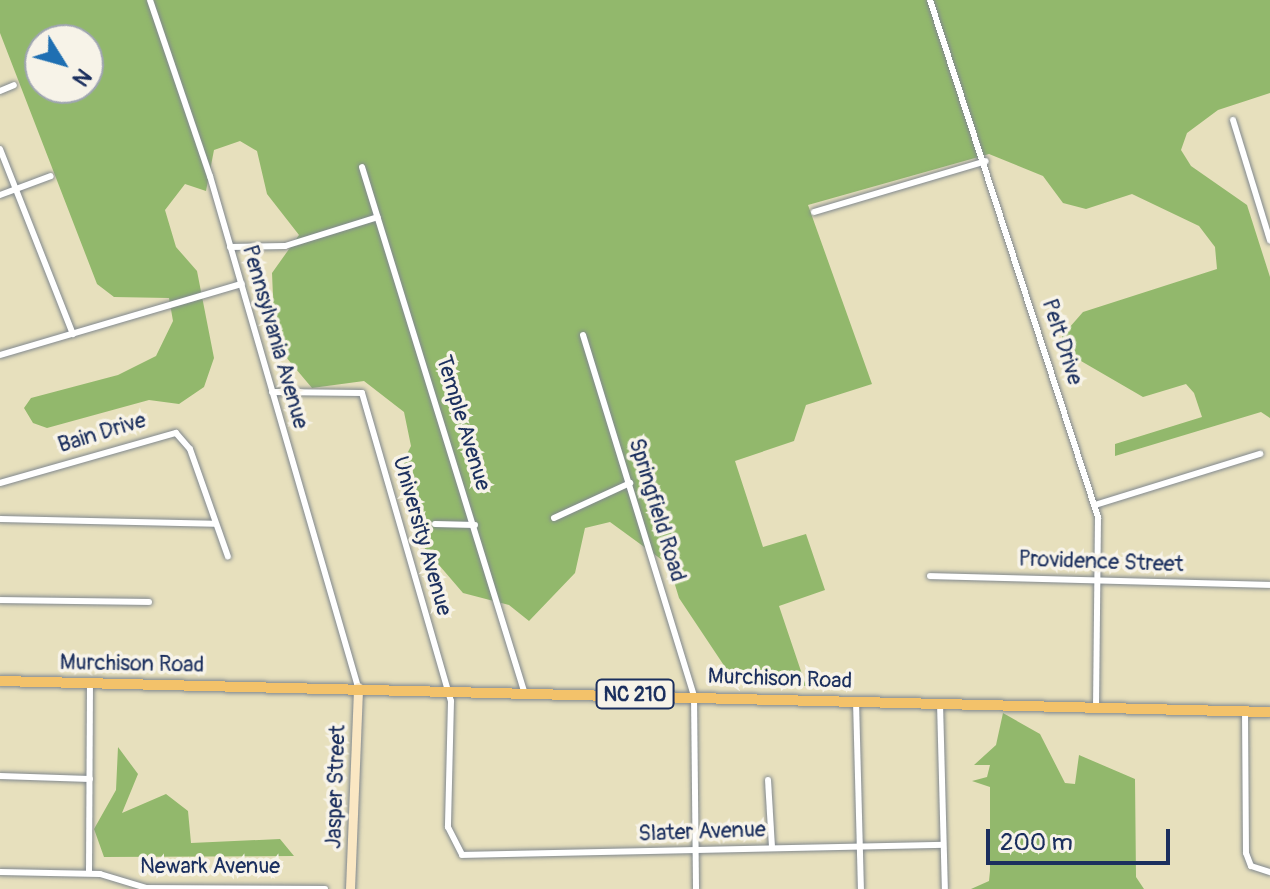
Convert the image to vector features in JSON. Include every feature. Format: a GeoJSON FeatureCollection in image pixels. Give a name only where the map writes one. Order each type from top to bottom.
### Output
{"type":"FeatureCollection","features":[{"type":"Feature","properties":{"kind":"main road","name":"Murchison Road"},"geometry":{"type":"LineString","coordinates":[[0,681],[447,689],[1270,712]]}},
{"type":"Feature","properties":{"kind":"street","name":"Pennsylvania Avenue"},"geometry":{"type":"LineString","coordinates":[[150,0],[242,284],[358,687]]}},
{"type":"Feature","properties":{"kind":"street","name":"Pelt Drive"},"geometry":{"type":"LineString","coordinates":[[930,0],[986,161],[1095,505],[1098,580],[1096,707]]}},
{"type":"Feature","properties":{"kind":"street"},"geometry":{"type":"LineString","coordinates":[[0,91],[14,85]]}},
{"type":"Feature","properties":{"kind":"street"},"geometry":{"type":"LineString","coordinates":[[1233,120],[1270,240]]}},
{"type":"Feature","properties":{"kind":"street"},"geometry":{"type":"LineString","coordinates":[[0,149],[73,334]]}},
{"type":"Feature","properties":{"kind":"street"},"geometry":{"type":"LineString","coordinates":[[814,212],[986,161]]}},
{"type":"Feature","properties":{"kind":"street","name":"Temple Avenue"},"geometry":{"type":"LineString","coordinates":[[362,167],[524,691]]}},
{"type":"Feature","properties":{"kind":"street"},"geometry":{"type":"LineString","coordinates":[[0,195],[51,176]]}},
{"type":"Feature","properties":{"kind":"street"},"geometry":{"type":"LineString","coordinates":[[230,247],[285,246],[378,217]]}},
{"type":"Feature","properties":{"kind":"street"},"geometry":{"type":"LineString","coordinates":[[0,355],[242,284]]}},
{"type":"Feature","properties":{"kind":"street","name":"Springfield Road"},"geometry":{"type":"LineString","coordinates":[[583,335],[694,696],[696,889]]}},
{"type":"Feature","properties":{"kind":"street","name":"University Avenue"},"geometry":{"type":"LineString","coordinates":[[272,392],[362,393],[447,689],[448,827],[462,855]]}},
{"type":"Feature","properties":{"kind":"street","name":"Bain Drive"},"geometry":{"type":"LineString","coordinates":[[0,483],[172,432],[190,449],[228,557]]}},
{"type":"Feature","properties":{"kind":"street"},"geometry":{"type":"LineString","coordinates":[[1095,505],[1260,454]]}},
{"type":"Feature","properties":{"kind":"street"},"geometry":{"type":"LineString","coordinates":[[554,518],[630,483]]}},
{"type":"Feature","properties":{"kind":"street"},"geometry":{"type":"LineString","coordinates":[[0,519],[214,524]]}},
{"type":"Feature","properties":{"kind":"street"},"geometry":{"type":"LineString","coordinates":[[435,524],[475,525]]}},
{"type":"Feature","properties":{"kind":"street","name":"Providence Street"},"geometry":{"type":"LineString","coordinates":[[930,576],[1270,585]]}},
{"type":"Feature","properties":{"kind":"street"},"geometry":{"type":"LineString","coordinates":[[0,600],[149,602]]}},
{"type":"Feature","properties":{"kind":"street"},"geometry":{"type":"LineString","coordinates":[[89,873],[90,684]]}},
{"type":"Feature","properties":{"kind":"street","name":"Jasper Street"},"geometry":{"type":"LineString","coordinates":[[350,889],[358,687]]}},
{"type":"Feature","properties":{"kind":"street"},"geometry":{"type":"LineString","coordinates":[[856,701],[861,889]]}},
{"type":"Feature","properties":{"kind":"street"},"geometry":{"type":"LineString","coordinates":[[940,703],[945,889]]}},
{"type":"Feature","properties":{"kind":"street"},"geometry":{"type":"LineString","coordinates":[[1245,711],[1246,853],[1251,866],[1270,872]]}},
{"type":"Feature","properties":{"kind":"street"},"geometry":{"type":"LineString","coordinates":[[0,776],[90,779]]}},
{"type":"Feature","properties":{"kind":"street"},"geometry":{"type":"LineString","coordinates":[[768,780],[772,848]]}},
{"type":"Feature","properties":{"kind":"street","name":"Slater Avenue"},"geometry":{"type":"LineString","coordinates":[[462,855],[943,845]]}},
{"type":"Feature","properties":{"kind":"street","name":"Newark Avenue"},"geometry":{"type":"LineString","coordinates":[[0,872],[89,873],[146,888],[325,889]]}},
{"type":"Feature","properties":{"kind":"green space"},"geometry":{"type":"Polygon","coordinates":[[[0,0],[1270,0],[1270,93],[1218,110],[1187,133],[1181,150],[1191,166],[1247,205],[1270,277],[1270,418],[1261,412],[1115,456],[1115,444],[1202,417],[1194,393],[1186,384],[1143,397],[1062,350],[1062,336],[1083,312],[1217,269],[1215,247],[1199,226],[1132,194],[1086,209],[1063,203],[1043,176],[989,154],[808,205],[872,384],[806,405],[794,441],[735,461],[763,547],[806,534],[825,590],[779,606],[806,686],[733,679],[679,598],[669,565],[610,522],[585,528],[575,573],[529,621],[509,605],[463,593],[421,544],[403,462],[411,446],[404,412],[364,381],[312,388],[275,344],[272,273],[299,235],[267,194],[257,151],[240,141],[214,150],[206,191],[185,184],[165,210],[176,247],[197,271],[214,358],[204,387],[179,404],[149,400],[47,428],[33,423],[24,408],[31,398],[118,375],[156,356],[173,321],[169,298],[114,297],[97,284],[27,104],[104,104],[104,24],[24,24],[24,95],[0,33],[0,0]]]}},
{"type":"Feature","properties":{"kind":"green space"},"geometry":{"type":"Polygon","coordinates":[[[1003,713],[1040,734],[1065,783],[1075,784],[1079,755],[1135,779],[1136,877],[1144,889],[971,889],[989,881],[990,871],[990,787],[972,781],[987,777],[990,765],[974,765],[996,745],[1003,713]]]}},
{"type":"Feature","properties":{"kind":"green space"},"geometry":{"type":"Polygon","coordinates":[[[118,747],[138,774],[122,813],[166,794],[188,811],[191,843],[280,839],[294,856],[104,857],[94,829],[116,790],[118,747]]]}}]}
